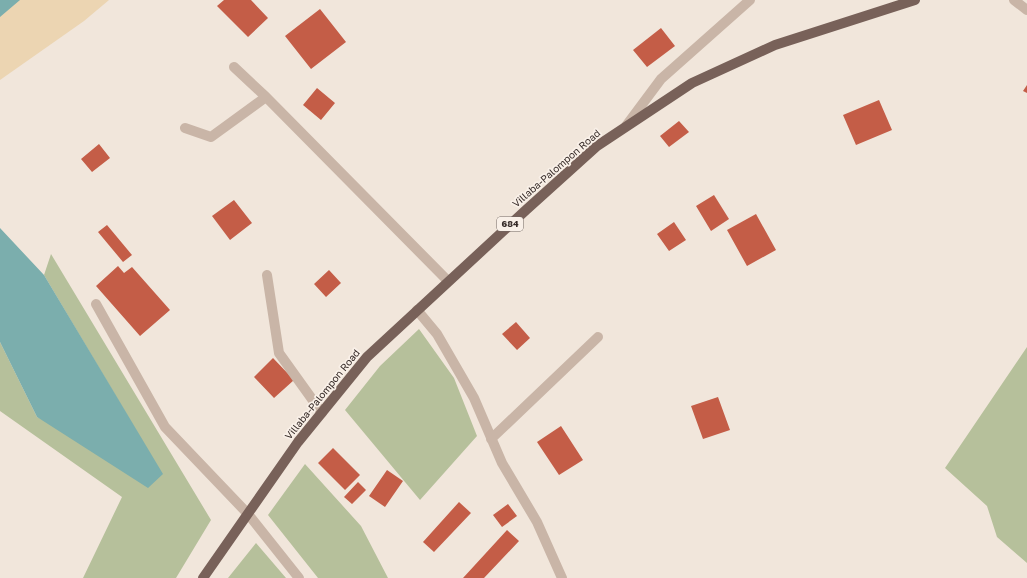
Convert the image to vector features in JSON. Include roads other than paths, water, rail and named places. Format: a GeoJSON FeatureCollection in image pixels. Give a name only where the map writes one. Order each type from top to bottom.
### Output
{"type":"FeatureCollection","features":[{"type":"Feature","properties":{"kind":"main road","name":"Villaba-Palompon Road"},"geometry":{"type":"LineString","coordinates":[[203,578],[298,442],[367,357],[448,281],[597,146],[692,83],[775,45],[915,0]]}},
{"type":"Feature","properties":{"kind":"street"},"geometry":{"type":"LineString","coordinates":[[625,127],[661,79],[750,0]]}},
{"type":"Feature","properties":{"kind":"street"},"geometry":{"type":"LineString","coordinates":[[1014,0],[1027,10]]}},
{"type":"Feature","properties":{"kind":"street"},"geometry":{"type":"LineString","coordinates":[[234,67],[266,97],[448,281]]}},
{"type":"Feature","properties":{"kind":"street"},"geometry":{"type":"LineString","coordinates":[[184,128],[211,137],[266,97]]}},
{"type":"Feature","properties":{"kind":"street"},"geometry":{"type":"LineString","coordinates":[[267,275],[279,353],[322,413]]}},
{"type":"Feature","properties":{"kind":"street"},"geometry":{"type":"LineString","coordinates":[[96,304],[166,427],[248,514],[300,578]]}},
{"type":"Feature","properties":{"kind":"street"},"geometry":{"type":"LineString","coordinates":[[417,310],[437,334],[474,398],[502,463],[537,522],[562,578]]}},
{"type":"Feature","properties":{"kind":"street"},"geometry":{"type":"LineString","coordinates":[[491,439],[598,337]]}},
{"type":"Feature","properties":{"kind":"water"},"geometry":{"type":"Polygon","coordinates":[[[0,0],[20,0],[0,17],[0,0]]]}},
{"type":"Feature","properties":{"kind":"water"},"geometry":{"type":"Polygon","coordinates":[[[0,228],[44,275],[163,474],[148,488],[37,417],[0,342],[0,228]]]}}]}
